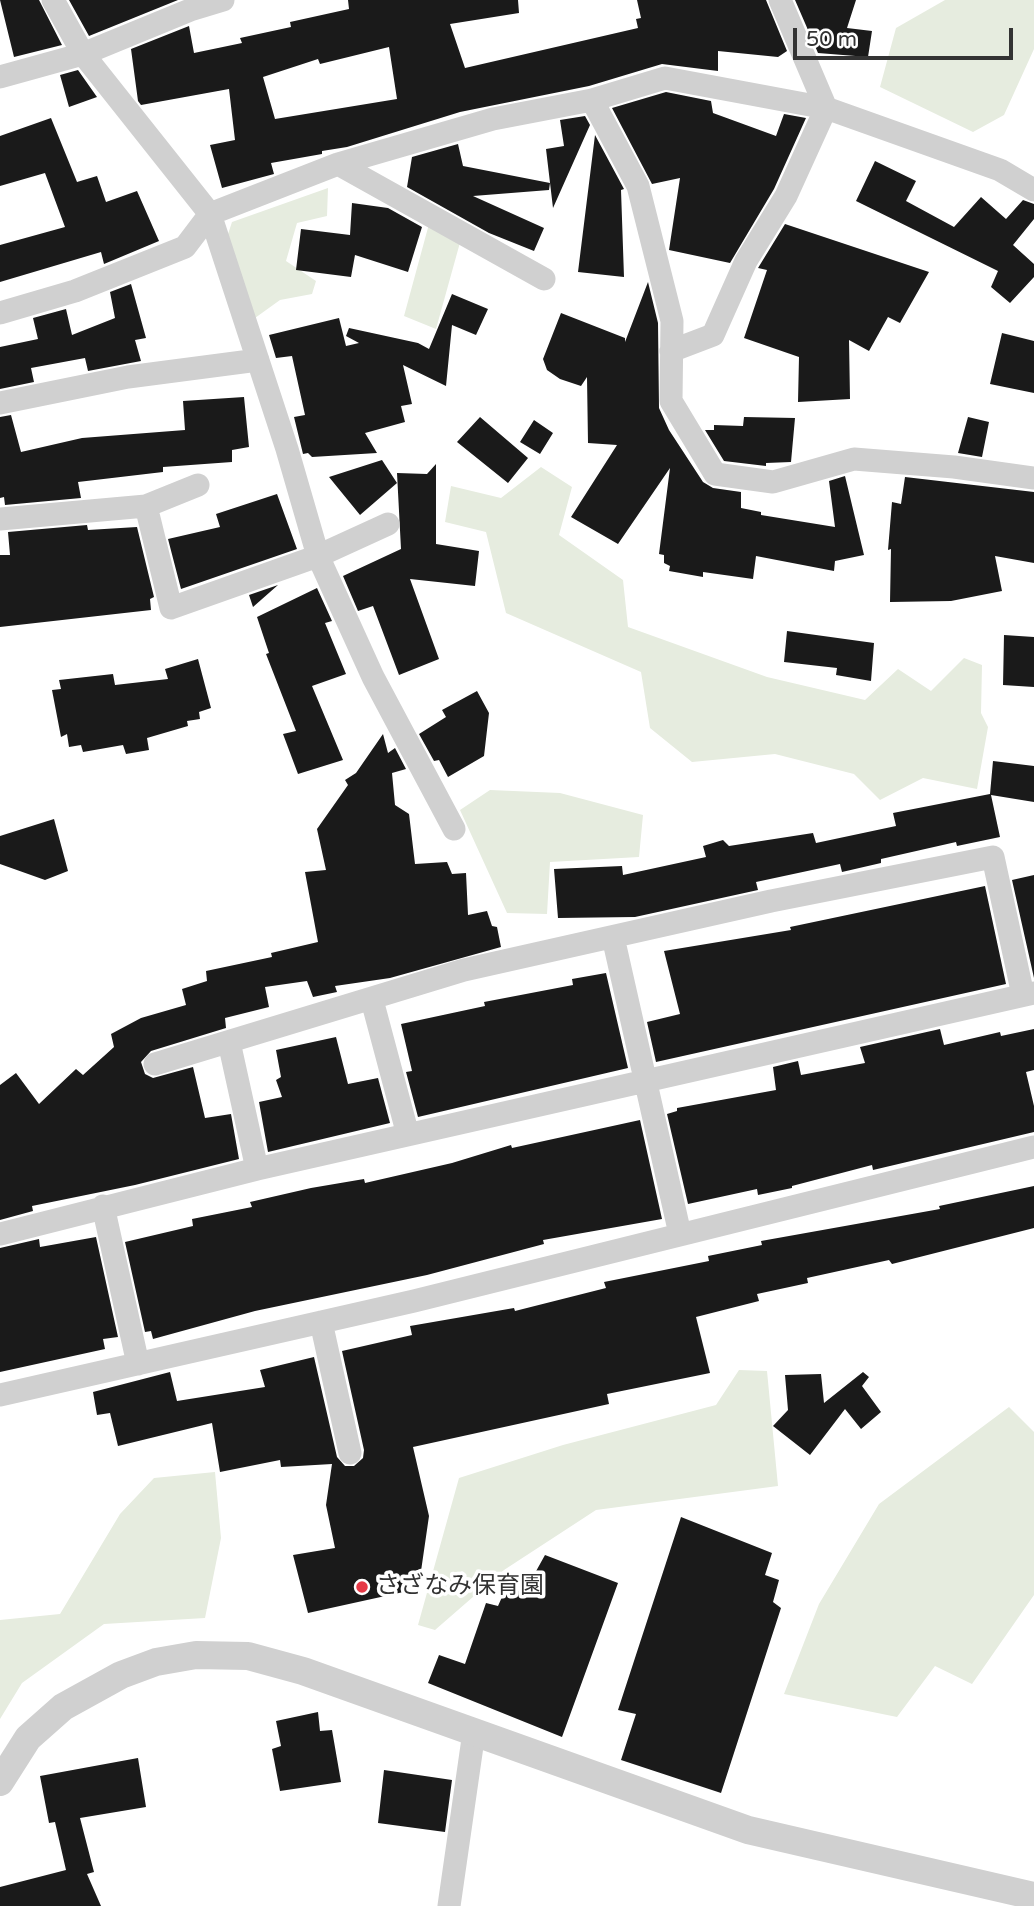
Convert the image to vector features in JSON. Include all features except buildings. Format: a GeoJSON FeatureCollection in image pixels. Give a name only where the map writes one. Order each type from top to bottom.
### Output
{"type":"FeatureCollection","features":[{"type":"Feature","properties":{"kind":"street"},"geometry":{"type":"LineString","coordinates":[[53,0],[83,54],[210,214],[318,556],[373,677],[454,829]]}},
{"type":"Feature","properties":{"kind":"street"},"geometry":{"type":"LineString","coordinates":[[0,77],[83,54],[189,5],[223,0]]}},
{"type":"Feature","properties":{"kind":"street"},"geometry":{"type":"LineString","coordinates":[[671,351],[713,335],[746,261],[786,196],[826,108],[780,0]]}},
{"type":"Feature","properties":{"kind":"street"},"geometry":{"type":"LineString","coordinates":[[0,313],[75,291],[185,247],[210,214],[338,164],[493,118],[592,100],[665,78],[826,108],[1000,170],[1034,190]]}},
{"type":"Feature","properties":{"kind":"street"},"geometry":{"type":"LineString","coordinates":[[592,100],[638,186],[672,321],[671,401],[715,474],[774,482],[854,459],[954,467],[1034,478]]}},
{"type":"Feature","properties":{"kind":"street"},"geometry":{"type":"LineString","coordinates":[[338,164],[544,279]]}},
{"type":"Feature","properties":{"kind":"street"},"geometry":{"type":"LineString","coordinates":[[0,403],[128,377],[258,360]]}},
{"type":"Feature","properties":{"kind":"street"},"geometry":{"type":"LineString","coordinates":[[0,519],[146,506],[198,485]]}},
{"type":"Feature","properties":{"kind":"street"},"geometry":{"type":"LineString","coordinates":[[146,506],[171,608],[318,556],[388,524]]}},
{"type":"Feature","properties":{"kind":"street"},"geometry":{"type":"LineString","coordinates":[[0,1234],[257,1169],[1029,994],[993,857],[771,901],[464,970],[155,1064]]}},
{"type":"Feature","properties":{"kind":"street"},"geometry":{"type":"LineString","coordinates":[[613,937],[680,1234]]}},
{"type":"Feature","properties":{"kind":"street"},"geometry":{"type":"LineString","coordinates":[[372,1000],[408,1135]]}},
{"type":"Feature","properties":{"kind":"street"},"geometry":{"type":"LineString","coordinates":[[229,1042],[257,1169]]}},
{"type":"Feature","properties":{"kind":"street"},"geometry":{"type":"LineString","coordinates":[[0,1395],[321,1322],[1034,1147]]}},
{"type":"Feature","properties":{"kind":"street"},"geometry":{"type":"LineString","coordinates":[[103,1206],[138,1364]]}},
{"type":"Feature","properties":{"kind":"street"},"geometry":{"type":"LineString","coordinates":[[321,1322],[350,1453]]}},
{"type":"Feature","properties":{"kind":"street"},"geometry":{"type":"LineString","coordinates":[[0,1782],[27,1738],[63,1707],[121,1675],[156,1662],[196,1655],[248,1656],[303,1671],[748,1830],[1034,1896]]}},
{"type":"Feature","properties":{"kind":"street"},"geometry":{"type":"LineString","coordinates":[[449,1906],[474,1732]]}},
{"type":"Feature","properties":{"kind":"shaded area"},"geometry":{"type":"Polygon","coordinates":[[[945,0],[1034,0],[1034,49],[1004,115],[973,132],[880,87],[896,28],[945,0]]]}},
{"type":"Feature","properties":{"kind":"shaded area"},"geometry":{"type":"Polygon","coordinates":[[[328,188],[327,216],[297,223],[286,261],[316,281],[312,294],[280,300],[255,318],[228,234],[232,222],[328,188]]]}},
{"type":"Feature","properties":{"kind":"shaded area"},"geometry":{"type":"Polygon","coordinates":[[[429,224],[461,239],[436,329],[404,316],[429,224]]]}},
{"type":"Feature","properties":{"kind":"shaded area"},"geometry":{"type":"Polygon","coordinates":[[[541,467],[572,487],[559,535],[623,580],[628,627],[767,677],[865,700],[898,669],[931,691],[964,658],[982,665],[981,713],[988,727],[977,789],[923,778],[880,800],[854,774],[775,754],[692,762],[650,728],[641,672],[506,613],[486,532],[445,522],[451,486],[501,498],[541,467]]]}},
{"type":"Feature","properties":{"kind":"shaded area"},"geometry":{"type":"Polygon","coordinates":[[[490,790],[560,793],[643,815],[639,857],[550,862],[547,914],[507,913],[460,810],[490,790]]]}},
{"type":"Feature","properties":{"kind":"shaded area"},"geometry":{"type":"Polygon","coordinates":[[[739,1370],[767,1371],[778,1486],[596,1510],[504,1570],[435,1630],[418,1625],[459,1478],[563,1445],[716,1405],[739,1370]]]}},
{"type":"Feature","properties":{"kind":"shaded area"},"geometry":{"type":"Polygon","coordinates":[[[1009,1407],[1034,1432],[1034,1595],[972,1684],[935,1666],[897,1717],[784,1694],[819,1604],[879,1504],[1009,1407]]]}},
{"type":"Feature","properties":{"kind":"shaded area"},"geometry":{"type":"Polygon","coordinates":[[[215,1472],[221,1538],[205,1618],[104,1624],[22,1683],[0,1719],[0,1620],[60,1614],[120,1514],[154,1478],[215,1472]]]}},
{"type":"Feature","properties":{"kind":"place","name":"さざなみ保育園"},"geometry":{"type":"Point","coordinates":[362,1587]}}]}
